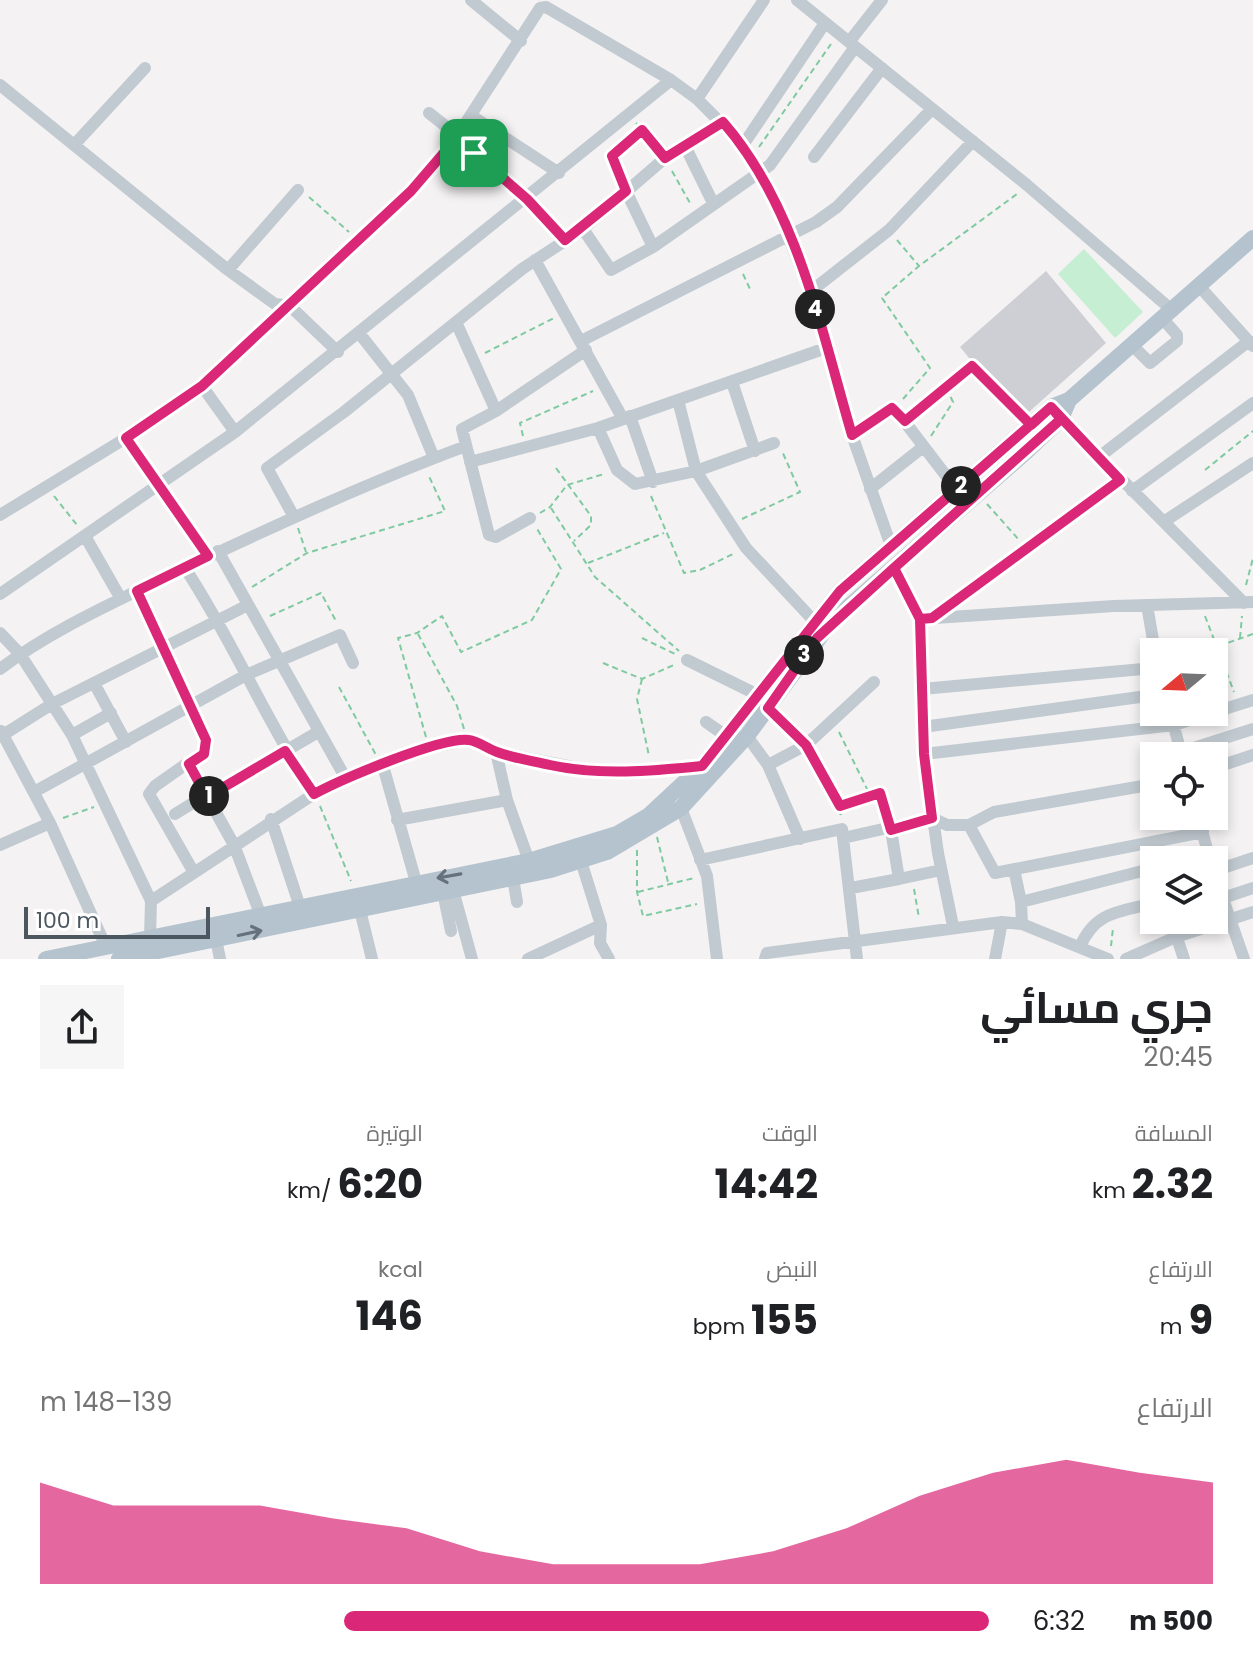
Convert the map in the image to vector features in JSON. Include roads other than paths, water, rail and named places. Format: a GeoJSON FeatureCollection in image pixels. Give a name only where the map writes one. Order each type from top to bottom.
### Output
{"type":"FeatureCollection","features":[{"type":"Feature","properties":{"kind":"main road"},"geometry":{"type":"LineString","coordinates":[[46,959],[300,907],[448,891],[513,878],[581,861],[637,837],[681,808],[747,736],[817,638],[978,494],[1069,400],[1253,238]]}},
{"type":"Feature","properties":{"kind":"main road"},"geometry":{"type":"LineString","coordinates":[[119,959],[216,939],[358,903],[416,882],[529,861],[588,846],[648,816],[702,766],[840,591],[1031,425],[1056,413]]}},
{"type":"Feature","properties":{"kind":"street"},"geometry":{"type":"LineString","coordinates":[[471,0],[521,41]]}},
{"type":"Feature","properties":{"kind":"street"},"geometry":{"type":"LineString","coordinates":[[697,99],[764,0]]}},
{"type":"Feature","properties":{"kind":"street"},"geometry":{"type":"LineString","coordinates":[[797,0],[1027,185],[1168,315],[1177,341],[1150,363],[1133,346]]}},
{"type":"Feature","properties":{"kind":"street"},"geometry":{"type":"LineString","coordinates":[[583,229],[611,270],[653,247],[761,173],[786,147],[848,41],[882,0]]}},
{"type":"Feature","properties":{"kind":"street"},"geometry":{"type":"LineString","coordinates":[[0,515],[126,438],[202,386],[290,306],[411,191],[472,116],[538,9],[546,7],[671,80],[697,99],[743,145],[761,173],[810,292],[852,435],[891,546]]}},
{"type":"Feature","properties":{"kind":"street"},"geometry":{"type":"LineString","coordinates":[[743,145],[825,23]]}},
{"type":"Feature","properties":{"kind":"street"},"geometry":{"type":"LineString","coordinates":[[74,145],[145,68]]}},
{"type":"Feature","properties":{"kind":"street"},"geometry":{"type":"LineString","coordinates":[[814,157],[882,68]]}},
{"type":"Feature","properties":{"kind":"street"},"geometry":{"type":"LineString","coordinates":[[0,594],[235,432],[338,352],[671,80]]}},
{"type":"Feature","properties":{"kind":"street"},"geometry":{"type":"LineString","coordinates":[[0,85],[228,270],[275,304],[290,306],[338,352]]}},
{"type":"Feature","properties":{"kind":"street"},"geometry":{"type":"LineString","coordinates":[[530,518],[496,537],[490,536],[462,429],[496,411],[583,345],[789,236],[837,207],[932,109]]}},
{"type":"Feature","properties":{"kind":"street"},"geometry":{"type":"LineString","coordinates":[[429,113],[527,199],[565,240]]}},
{"type":"Feature","properties":{"kind":"street"},"geometry":{"type":"LineString","coordinates":[[472,116],[559,173]]}},
{"type":"Feature","properties":{"kind":"street"},"geometry":{"type":"LineString","coordinates":[[293,515],[266,469],[535,260],[583,229],[665,158],[686,148],[723,122]]}},
{"type":"Feature","properties":{"kind":"street"},"geometry":{"type":"LineString","coordinates":[[810,292],[889,230],[973,141]]}},
{"type":"Feature","properties":{"kind":"street"},"geometry":{"type":"LineString","coordinates":[[686,148],[713,203]]}},
{"type":"Feature","properties":{"kind":"street"},"geometry":{"type":"LineString","coordinates":[[228,270],[298,190]]}},
{"type":"Feature","properties":{"kind":"street"},"geometry":{"type":"LineString","coordinates":[[626,191],[653,247]]}},
{"type":"Feature","properties":{"kind":"street"},"geometry":{"type":"LineString","coordinates":[[535,260],[605,386],[627,417],[650,483]]}},
{"type":"Feature","properties":{"kind":"street"},"geometry":{"type":"LineString","coordinates":[[1099,457],[1251,343],[1200,287]]}},
{"type":"Feature","properties":{"kind":"street"},"geometry":{"type":"LineString","coordinates":[[456,322],[496,411]]}},
{"type":"Feature","properties":{"kind":"street"},"geometry":{"type":"LineString","coordinates":[[359,333],[416,410],[428,460]]}},
{"type":"Feature","properties":{"kind":"street"},"geometry":{"type":"LineString","coordinates":[[470,462],[598,428],[826,348]]}},
{"type":"Feature","properties":{"kind":"street"},"geometry":{"type":"LineString","coordinates":[[732,382],[755,451]]}},
{"type":"Feature","properties":{"kind":"street"},"geometry":{"type":"LineString","coordinates":[[202,386],[235,432]]}},
{"type":"Feature","properties":{"kind":"street"},"geometry":{"type":"LineString","coordinates":[[678,400],[696,471],[746,548],[814,621]]}},
{"type":"Feature","properties":{"kind":"street"},"geometry":{"type":"LineString","coordinates":[[1132,491],[1253,403]]}},
{"type":"Feature","properties":{"kind":"street"},"geometry":{"type":"LineString","coordinates":[[852,435],[894,408],[957,490]]}},
{"type":"Feature","properties":{"kind":"street"},"geometry":{"type":"LineString","coordinates":[[1056,413],[1120,480],[1248,603]]}},
{"type":"Feature","properties":{"kind":"street"},"geometry":{"type":"LineString","coordinates":[[598,428],[617,470],[631,484],[650,483],[696,471],[774,443]]}},
{"type":"Feature","properties":{"kind":"street"},"geometry":{"type":"LineString","coordinates":[[126,438],[158,486],[213,553],[244,599],[345,777]]}},
{"type":"Feature","properties":{"kind":"street"},"geometry":{"type":"LineString","coordinates":[[0,669],[20,654],[213,553],[293,515],[466,446]]}},
{"type":"Feature","properties":{"kind":"street"},"geometry":{"type":"LineString","coordinates":[[870,489],[923,447]]}},
{"type":"Feature","properties":{"kind":"street"},"geometry":{"type":"LineString","coordinates":[[1165,521],[1253,463]]}},
{"type":"Feature","properties":{"kind":"street"},"geometry":{"type":"LineString","coordinates":[[926,619],[1120,480]]}},
{"type":"Feature","properties":{"kind":"street"},"geometry":{"type":"LineString","coordinates":[[85,536],[121,599]]}},
{"type":"Feature","properties":{"kind":"street"},"geometry":{"type":"LineString","coordinates":[[185,568],[219,618],[285,751],[314,794]]}},
{"type":"Feature","properties":{"kind":"street"},"geometry":{"type":"LineString","coordinates":[[894,568],[926,619],[922,689],[924,754],[932,818],[953,926]]}},
{"type":"Feature","properties":{"kind":"street"},"geometry":{"type":"LineString","coordinates":[[137,591],[162,647]]}},
{"type":"Feature","properties":{"kind":"street"},"geometry":{"type":"LineString","coordinates":[[106,947],[50,823],[34,792],[5,750],[2,732],[219,618],[244,599]]}},
{"type":"Feature","properties":{"kind":"street"},"geometry":{"type":"LineString","coordinates":[[926,619],[1147,605],[1248,603]]}},
{"type":"Feature","properties":{"kind":"street"},"geometry":{"type":"LineString","coordinates":[[1147,605],[1153,638]]}},
{"type":"Feature","properties":{"kind":"street"},"geometry":{"type":"LineString","coordinates":[[0,633],[20,654],[72,735],[151,901],[150,937]]}},
{"type":"Feature","properties":{"kind":"street"},"geometry":{"type":"LineString","coordinates":[[34,792],[246,675],[340,635],[353,663]]}},
{"type":"Feature","properties":{"kind":"street"},"geometry":{"type":"LineString","coordinates":[[687,660],[756,694]]}},
{"type":"Feature","properties":{"kind":"street"},"geometry":{"type":"LineString","coordinates":[[922,689],[1140,669]]}},
{"type":"Feature","properties":{"kind":"street"},"geometry":{"type":"LineString","coordinates":[[768,765],[806,745],[874,682]]}},
{"type":"Feature","properties":{"kind":"street"},"geometry":{"type":"LineString","coordinates":[[94,683],[126,742]]}},
{"type":"Feature","properties":{"kind":"street"},"geometry":{"type":"LineString","coordinates":[[923,727],[1140,697]]}},
{"type":"Feature","properties":{"kind":"street"},"geometry":{"type":"LineString","coordinates":[[1228,707],[1253,700]]}},
{"type":"Feature","properties":{"kind":"street"},"geometry":{"type":"LineString","coordinates":[[189,706],[207,745],[204,754],[155,786],[149,794],[193,871]]}},
{"type":"Feature","properties":{"kind":"street"},"geometry":{"type":"LineString","coordinates":[[768,708],[806,745]]}},
{"type":"Feature","properties":{"kind":"street"},"geometry":{"type":"LineString","coordinates":[[72,735],[111,713]]}},
{"type":"Feature","properties":{"kind":"street"},"geometry":{"type":"LineString","coordinates":[[706,722],[726,736]]}},
{"type":"Feature","properties":{"kind":"street"},"geometry":{"type":"LineString","coordinates":[[924,754],[1140,723]]}},
{"type":"Feature","properties":{"kind":"street"},"geometry":{"type":"LineString","coordinates":[[1216,742],[1253,729]]}},
{"type":"Feature","properties":{"kind":"street"},"geometry":{"type":"LineString","coordinates":[[175,814],[318,732]]}},
{"type":"Feature","properties":{"kind":"street"},"geometry":{"type":"LineString","coordinates":[[747,736],[768,765],[800,839]]}},
{"type":"Feature","properties":{"kind":"street"},"geometry":{"type":"LineString","coordinates":[[151,901],[271,819],[314,794],[345,777],[430,748],[468,740],[496,752],[554,766],[652,771],[702,766]]}},
{"type":"Feature","properties":{"kind":"street"},"geometry":{"type":"LineString","coordinates":[[496,752],[507,800],[529,861]]}},
{"type":"Feature","properties":{"kind":"street"},"geometry":{"type":"LineString","coordinates":[[1228,763],[1253,755]]}},
{"type":"Feature","properties":{"kind":"street"},"geometry":{"type":"LineString","coordinates":[[189,764],[234,845],[261,916]]}},
{"type":"Feature","properties":{"kind":"street"},"geometry":{"type":"LineString","coordinates":[[383,766],[416,882]]}},
{"type":"Feature","properties":{"kind":"street"},"geometry":{"type":"LineString","coordinates":[[843,838],[891,830],[932,818],[947,825],[969,825],[994,812],[1140,786]]}},
{"type":"Feature","properties":{"kind":"street"},"geometry":{"type":"LineString","coordinates":[[397,820],[507,800]]}},
{"type":"Feature","properties":{"kind":"street"},"geometry":{"type":"LineString","coordinates":[[681,808],[707,876],[717,959]]}},
{"type":"Feature","properties":{"kind":"street"},"geometry":{"type":"LineString","coordinates":[[271,819],[300,907]]}},
{"type":"Feature","properties":{"kind":"street"},"geometry":{"type":"LineString","coordinates":[[0,845],[50,823]]}},
{"type":"Feature","properties":{"kind":"street"},"geometry":{"type":"LineString","coordinates":[[969,825],[991,871],[1203,832],[1207,846]]}},
{"type":"Feature","properties":{"kind":"street"},"geometry":{"type":"LineString","coordinates":[[700,860],[842,829],[857,959]]}},
{"type":"Feature","properties":{"kind":"street"},"geometry":{"type":"LineString","coordinates":[[891,830],[905,878]]}},
{"type":"Feature","properties":{"kind":"street"},"geometry":{"type":"LineString","coordinates":[[1228,870],[1253,858]]}},
{"type":"Feature","properties":{"kind":"street"},"geometry":{"type":"LineString","coordinates":[[581,861],[601,925],[600,943],[609,959]]}},
{"type":"Feature","properties":{"kind":"street"},"geometry":{"type":"LineString","coordinates":[[1014,869],[1022,924]]}},
{"type":"Feature","properties":{"kind":"street"},"geometry":{"type":"LineString","coordinates":[[851,888],[941,870]]}},
{"type":"Feature","properties":{"kind":"street"},"geometry":{"type":"LineString","coordinates":[[1021,902],[1140,872]]}},
{"type":"Feature","properties":{"kind":"street"},"geometry":{"type":"LineString","coordinates":[[513,878],[517,902]]}},
{"type":"Feature","properties":{"kind":"street"},"geometry":{"type":"LineString","coordinates":[[1228,896],[1253,888]]}},
{"type":"Feature","properties":{"kind":"street"},"geometry":{"type":"LineString","coordinates":[[448,891],[451,931]]}},
{"type":"Feature","properties":{"kind":"street"},"geometry":{"type":"LineString","coordinates":[[448,891],[472,959]]}},
{"type":"Feature","properties":{"kind":"street"},"geometry":{"type":"LineString","coordinates":[[358,903],[372,959]]}},
{"type":"Feature","properties":{"kind":"street"},"geometry":{"type":"LineString","coordinates":[[1080,947],[1087,931],[1097,920],[1140,907]]}},
{"type":"Feature","properties":{"kind":"street"},"geometry":{"type":"LineString","coordinates":[[1228,909],[1246,940],[1244,959]]}},
{"type":"Feature","properties":{"kind":"street"},"geometry":{"type":"LineString","coordinates":[[1126,959],[1176,937],[1253,912]]}},
{"type":"Feature","properties":{"kind":"street"},"geometry":{"type":"LineString","coordinates":[[995,959],[1002,922]]}},
{"type":"Feature","properties":{"kind":"street"},"geometry":{"type":"LineString","coordinates":[[765,959],[767,953],[808,953],[855,940],[1002,922],[1022,924],[1108,959]]}},
{"type":"Feature","properties":{"kind":"street"},"geometry":{"type":"LineString","coordinates":[[528,959],[601,925]]}},
{"type":"Feature","properties":{"kind":"street"},"geometry":{"type":"LineString","coordinates":[[1175,934],[1184,959]]}},
{"type":"Feature","properties":{"kind":"street"},"geometry":{"type":"LineString","coordinates":[[216,939],[220,959]]}},
{"type":"Feature","properties":{"kind":"street"},"geometry":{"type":"LineString","coordinates":[[553,948],[562,959]]}}]}
